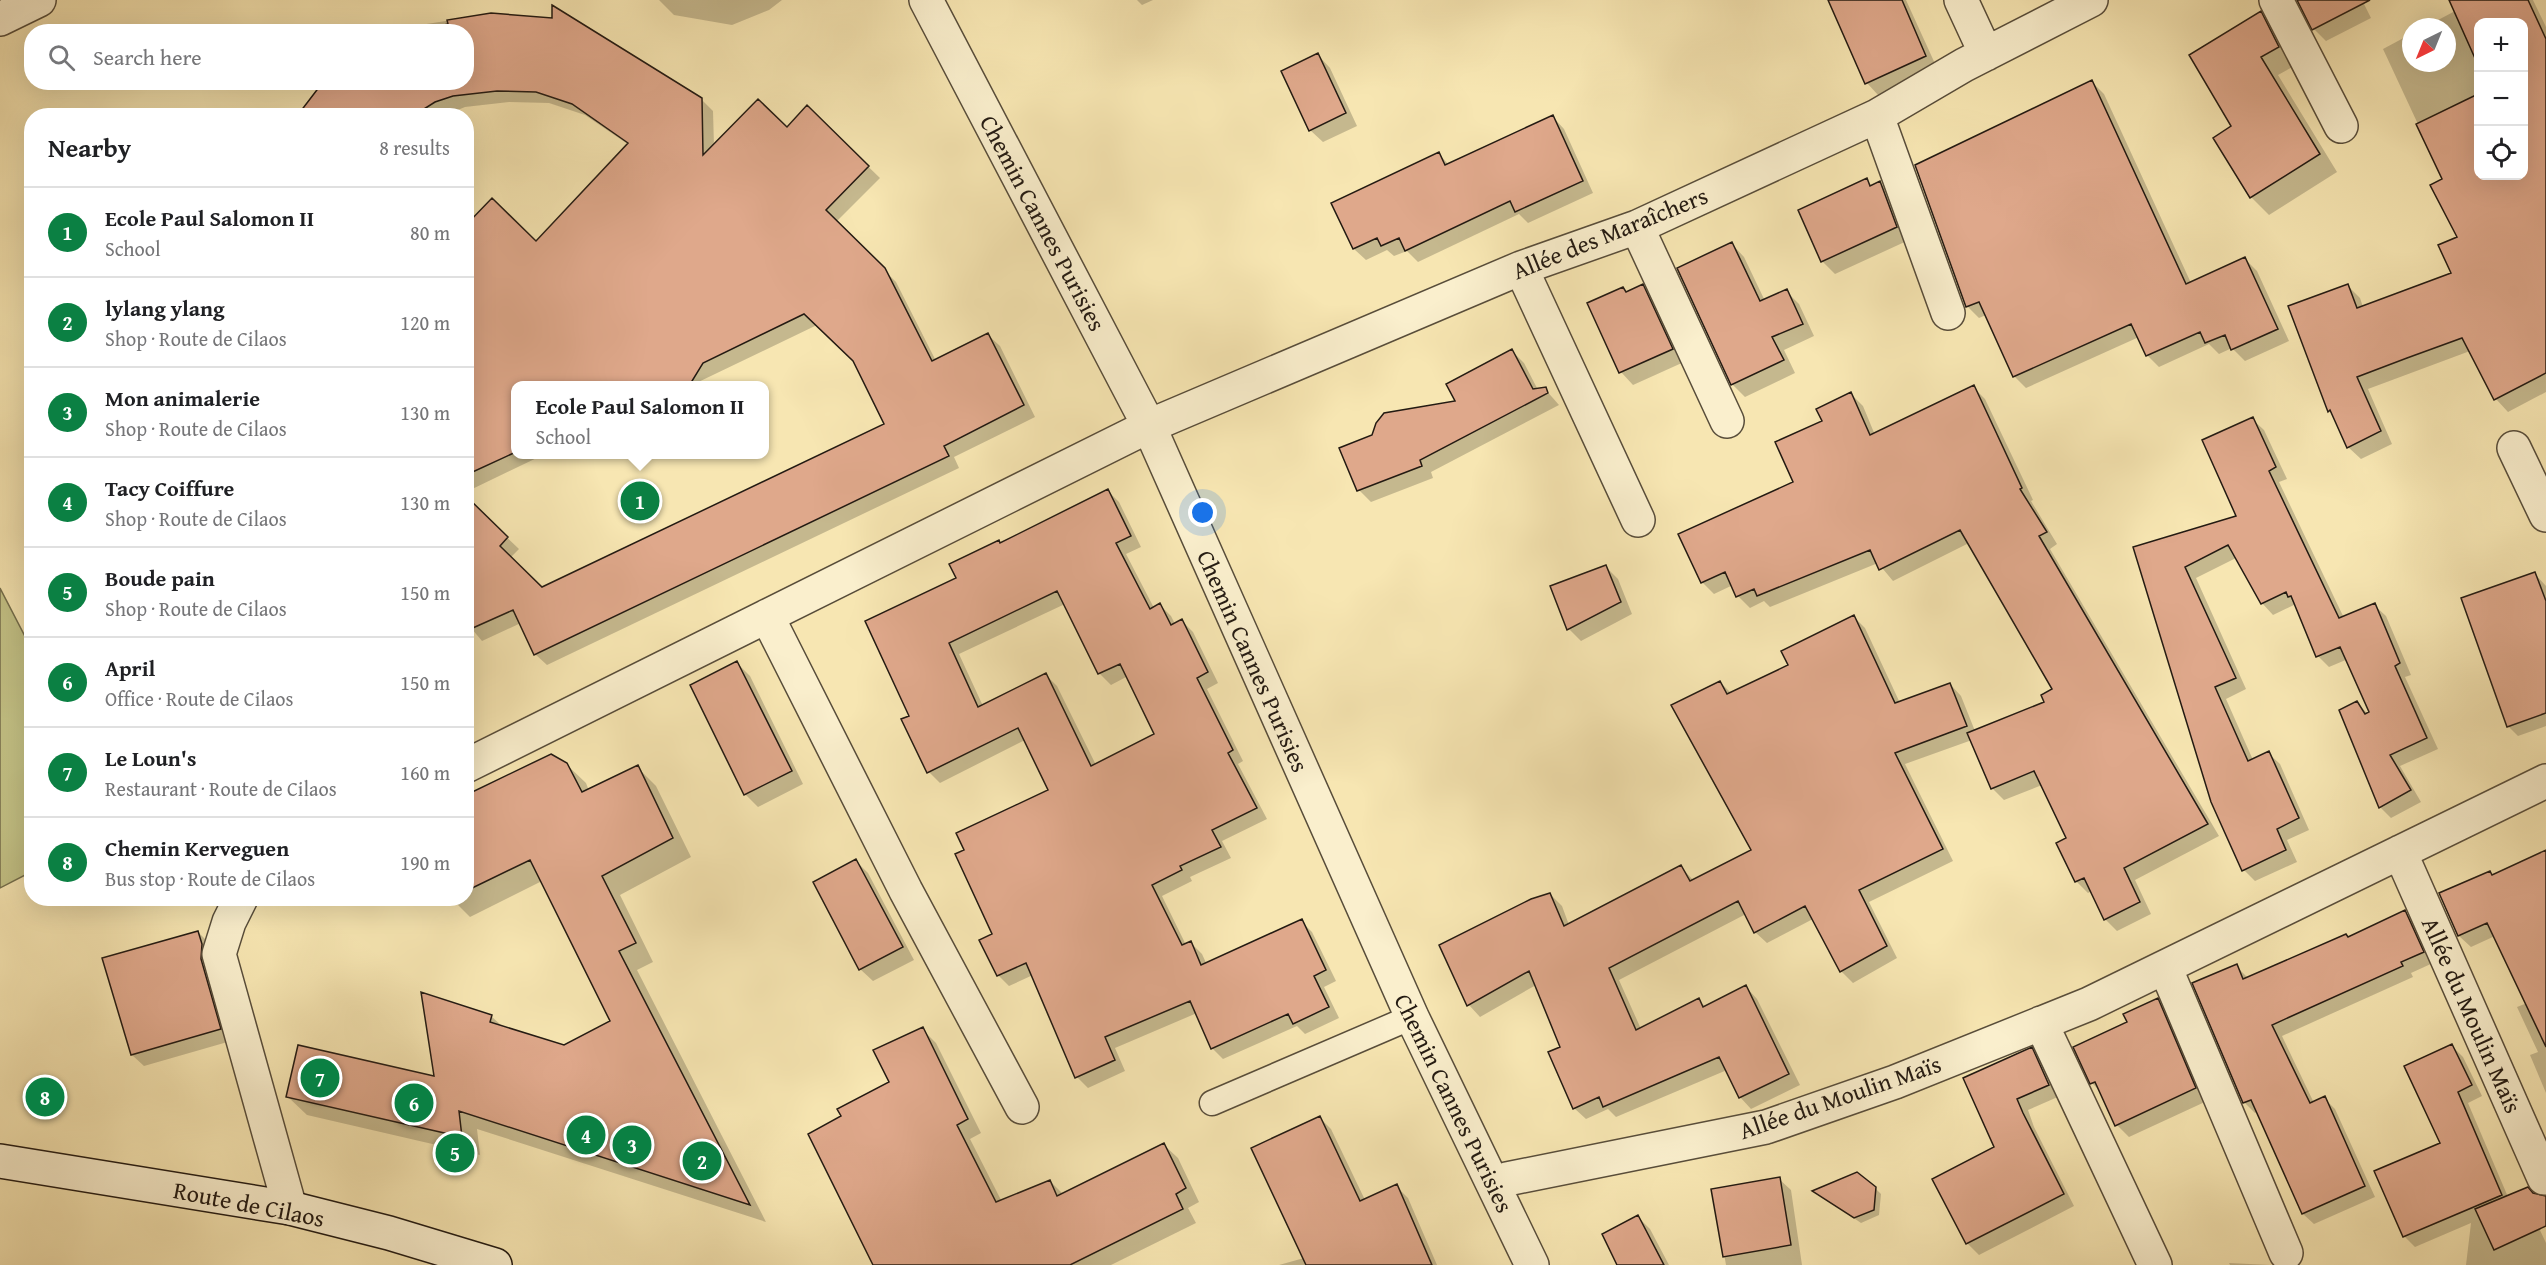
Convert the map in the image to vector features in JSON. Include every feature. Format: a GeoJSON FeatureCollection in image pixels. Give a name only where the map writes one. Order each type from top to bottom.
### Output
{"type":"FeatureCollection","features":[{"type":"Feature","properties":{"kind":"street"},"geometry":{"type":"LineString","coordinates":[[0,19],[39,0]]}},
{"type":"Feature","properties":{"kind":"street","name":"Chemin Cannes Purisies"},"geometry":{"type":"LineString","coordinates":[[926,0],[1149,426],[1412,1017],[1532,1265]]}},
{"type":"Feature","properties":{"kind":"street"},"geometry":{"type":"LineString","coordinates":[[1961,0],[1986,54]]}},
{"type":"Feature","properties":{"kind":"street","name":"Allée des Maraîchers"},"geometry":{"type":"LineString","coordinates":[[474,762],[1149,426],[1521,268],[1637,227],[1877,116],[1986,54],[2091,0]]}},
{"type":"Feature","properties":{"kind":"street"},"geometry":{"type":"LineString","coordinates":[[2276,0],[2341,126]]}},
{"type":"Feature","properties":{"kind":"street"},"geometry":{"type":"LineString","coordinates":[[1877,116],[1947,313]]}},
{"type":"Feature","properties":{"kind":"street"},"geometry":{"type":"LineString","coordinates":[[1637,227],[1727,421]]}},
{"type":"Feature","properties":{"kind":"street"},"geometry":{"type":"LineString","coordinates":[[1521,268],[1638,520]]}},
{"type":"Feature","properties":{"kind":"street"},"geometry":{"type":"LineString","coordinates":[[2514,448],[2546,515]]}},
{"type":"Feature","properties":{"kind":"street"},"geometry":{"type":"LineString","coordinates":[[767,616],[906,891],[1022,1107]]}},
{"type":"Feature","properties":{"kind":"street","name":"Allée du Moulin Maïs"},"geometry":{"type":"LineString","coordinates":[[1493,1184],[1507,1179],[1766,1127],[1895,1082],[2089,1004],[2546,781]]}},
{"type":"Feature","properties":{"kind":"street","name":"Allée du Moulin Maïs"},"geometry":{"type":"LineString","coordinates":[[2400,852],[2544,1178]]}},
{"type":"Feature","properties":{"kind":"street"},"geometry":{"type":"LineString","coordinates":[[237,906],[229,922],[219,954],[290,1208]]}},
{"type":"Feature","properties":{"kind":"street"},"geometry":{"type":"LineString","coordinates":[[2165,967],[2286,1253]]}},
{"type":"Feature","properties":{"kind":"street"},"geometry":{"type":"LineString","coordinates":[[2041,1023],[2156,1265]]}},
{"type":"Feature","properties":{"kind":"street","name":"Route de Cilaos"},"geometry":{"type":"LineString","coordinates":[[0,1161],[290,1208],[389,1233],[495,1265]]}},
{"type":"Feature","properties":{"kind":"lane"},"geometry":{"type":"LineString","coordinates":[[1212,1103],[1412,1017]]}},
{"type":"Feature","properties":{"kind":"shaded area"},"geometry":{"type":"Polygon","coordinates":[[[0,588],[24,634],[24,876],[0,888],[0,588]]]}},
{"type":"Feature","properties":{"kind":"building"},"geometry":{"type":"Polygon","coordinates":[[[1828,0],[1902,0],[1926,56],[1865,84],[1828,0]]]}},
{"type":"Feature","properties":{"kind":"building"},"geometry":{"type":"Polygon","coordinates":[[[2297,0],[2370,0],[2312,30],[2297,0]]]}},
{"type":"Feature","properties":{"kind":"building"},"geometry":{"type":"Polygon","coordinates":[[[2449,0],[2528,0],[2546,39],[2546,373],[2494,400],[2462,338],[2407,358],[2357,377],[2381,431],[2347,448],[2330,410],[2328,412],[2288,306],[2348,284],[2357,308],[2451,273],[2438,245],[2457,237],[2430,185],[2442,179],[2416,124],[2474,96],[2474,180],[2528,180],[2528,18],[2474,18],[2474,56],[2449,0]]]}},
{"type":"Feature","properties":{"kind":"building"},"geometry":{"type":"Polygon","coordinates":[[[552,5],[702,98],[703,155],[758,99],[787,127],[807,105],[869,166],[826,210],[885,268],[932,361],[988,333],[1024,405],[944,446],[949,456],[534,655],[513,610],[474,627],[474,504],[508,537],[500,546],[542,587],[884,424],[853,361],[804,314],[703,363],[692,381],[511,381],[511,454],[474,471],[474,217],[492,198],[536,241],[628,143],[572,104],[536,92],[497,91],[453,96],[426,108],[303,108],[317,90],[474,90],[474,24],[448,24],[447,20],[491,13],[552,18],[552,5]]]}},
{"type":"Feature","properties":{"kind":"building"},"geometry":{"type":"Polygon","coordinates":[[[2261,11],[2279,47],[2261,57],[2320,154],[2250,198],[2213,138],[2231,126],[2189,55],[2261,11]]]}},
{"type":"Feature","properties":{"kind":"building"},"geometry":{"type":"Polygon","coordinates":[[[1318,53],[1346,113],[1309,131],[1281,71],[1318,53]]]}},
{"type":"Feature","properties":{"kind":"building"},"geometry":{"type":"Polygon","coordinates":[[[2092,80],[2186,284],[2245,257],[2278,329],[2231,350],[2225,335],[2205,343],[2200,332],[2146,356],[2131,324],[2013,377],[1979,302],[1966,307],[1915,165],[2092,80]]]}},
{"type":"Feature","properties":{"kind":"building"},"geometry":{"type":"Polygon","coordinates":[[[1553,115],[1583,181],[1515,212],[1510,201],[1405,251],[1399,238],[1381,246],[1377,238],[1353,249],[1331,203],[1439,152],[1445,165],[1553,115]]]}},
{"type":"Feature","properties":{"kind":"building"},"geometry":{"type":"Polygon","coordinates":[[[1867,178],[1870,186],[1880,181],[1897,227],[1821,262],[1798,210],[1867,178]]]}},
{"type":"Feature","properties":{"kind":"building"},"geometry":{"type":"Polygon","coordinates":[[[1732,242],[1760,301],[1787,289],[1803,324],[1772,337],[1784,360],[1731,385],[1677,268],[1732,242]]]}},
{"type":"Feature","properties":{"kind":"building"},"geometry":{"type":"Polygon","coordinates":[[[1643,284],[1673,349],[1619,373],[1587,303],[1623,287],[1626,292],[1643,284]]]}},
{"type":"Feature","properties":{"kind":"building"},"geometry":{"type":"Polygon","coordinates":[[[1512,349],[1533,389],[1546,387],[1548,393],[1420,460],[1422,466],[1357,491],[1339,448],[1372,435],[1376,423],[1384,413],[1455,401],[1446,384],[1512,349]]]}},
{"type":"Feature","properties":{"kind":"building"},"geometry":{"type":"Polygon","coordinates":[[[1974,385],[2022,488],[2020,489],[2047,532],[2039,536],[2208,824],[2124,868],[2140,902],[2104,920],[2084,878],[2075,882],[2056,843],[2066,838],[2034,771],[1991,789],[1967,733],[2044,702],[2041,695],[2052,689],[1960,530],[1879,570],[1870,550],[1757,596],[1754,589],[1736,597],[1725,572],[1701,583],[1678,534],[1793,482],[1775,442],[1822,421],[1816,409],[1851,392],[1870,435],[1974,385]]]}},
{"type":"Feature","properties":{"kind":"building"},"geometry":{"type":"Polygon","coordinates":[[[2253,417],[2276,467],[2269,471],[2339,618],[2375,603],[2400,663],[2395,666],[2427,738],[2390,755],[2411,790],[2379,808],[2339,710],[2357,701],[2365,714],[2369,712],[2340,647],[2316,657],[2291,596],[2288,597],[2286,592],[2261,604],[2228,545],[2185,567],[2236,678],[2215,687],[2248,761],[2269,751],[2299,818],[2277,829],[2286,850],[2242,871],[2211,802],[2133,547],[2236,516],[2202,440],[2253,417]]]}},
{"type":"Feature","properties":{"kind":"building"},"geometry":{"type":"Polygon","coordinates":[[[1108,489],[1131,536],[1116,543],[1150,609],[1160,603],[1171,625],[1182,619],[1208,672],[1197,678],[1233,750],[1228,753],[1257,808],[1212,830],[1221,847],[1180,866],[1182,870],[1152,885],[1182,945],[1191,941],[1201,965],[1302,919],[1326,970],[1314,976],[1329,1007],[1293,1024],[1288,1014],[1211,1049],[1190,1001],[1105,1037],[1115,1060],[1075,1078],[1026,963],[997,976],[979,940],[992,934],[955,854],[964,850],[956,833],[1048,790],[1018,728],[927,773],[901,719],[909,716],[865,621],[956,578],[949,564],[999,540],[1000,543],[1108,489]],[[1057,591],[949,643],[978,707],[1046,673],[1091,766],[1154,734],[1120,664],[1098,674],[1057,591]]]}},
{"type":"Feature","properties":{"kind":"building"},"geometry":{"type":"Polygon","coordinates":[[[1606,565],[1621,602],[1567,630],[1550,586],[1606,565]]]}},
{"type":"Feature","properties":{"kind":"building"},"geometry":{"type":"Polygon","coordinates":[[[2535,572],[2546,601],[2546,713],[2507,727],[2461,598],[2535,572]]]}},
{"type":"Feature","properties":{"kind":"building"},"geometry":{"type":"Polygon","coordinates":[[[1854,615],[1895,703],[1950,683],[1967,726],[1895,753],[1943,849],[1859,890],[1887,946],[1840,972],[1805,906],[1754,933],[1738,901],[1609,968],[1636,1030],[1699,998],[1703,1007],[1746,985],[1789,1074],[1739,1098],[1719,1057],[1603,1107],[1599,1097],[1573,1109],[1548,1052],[1560,1047],[1529,971],[1467,1006],[1439,945],[1531,899],[1550,893],[1564,926],[1681,865],[1690,881],[1751,850],[1671,705],[1720,681],[1727,694],[1788,665],[1781,651],[1854,615]]]}},
{"type":"Feature","properties":{"kind":"building"},"geometry":{"type":"Polygon","coordinates":[[[737,661],[792,771],[744,795],[690,685],[737,661]]]}},
{"type":"Feature","properties":{"kind":"building"},"geometry":{"type":"Polygon","coordinates":[[[551,754],[567,763],[582,792],[638,765],[673,838],[602,876],[636,943],[619,951],[750,1205],[459,1111],[462,1137],[286,1097],[298,1045],[434,1076],[421,992],[492,1015],[490,1022],[564,1045],[610,1021],[530,860],[474,887],[474,791],[551,754]]]}},
{"type":"Feature","properties":{"kind":"building"},"geometry":{"type":"Polygon","coordinates":[[[2546,850],[2546,1047],[2487,923],[2458,936],[2439,893],[2490,871],[2492,875],[2546,850]]]}},
{"type":"Feature","properties":{"kind":"building"},"geometry":{"type":"Polygon","coordinates":[[[856,859],[903,947],[859,970],[813,882],[856,859]]]}},
{"type":"Feature","properties":{"kind":"building"},"geometry":{"type":"Polygon","coordinates":[[[2405,910],[2424,952],[2401,962],[2403,966],[2272,1025],[2310,1103],[2325,1096],[2365,1186],[2302,1214],[2251,1100],[2243,1103],[2192,983],[2237,964],[2243,979],[2346,934],[2348,937],[2405,910]]]}},
{"type":"Feature","properties":{"kind":"building"},"geometry":{"type":"Polygon","coordinates":[[[198,931],[202,944],[201,959],[221,1029],[131,1055],[102,958],[198,931]]]}},
{"type":"Feature","properties":{"kind":"building"},"geometry":{"type":"Polygon","coordinates":[[[2158,998],[2196,1088],[2115,1126],[2095,1082],[2090,1084],[2073,1047],[2127,1022],[2123,1014],[2158,998]]]}},
{"type":"Feature","properties":{"kind":"building"},"geometry":{"type":"Polygon","coordinates":[[[923,1027],[968,1119],[957,1125],[996,1202],[1050,1180],[1057,1196],[1164,1143],[1186,1188],[1176,1194],[1183,1209],[1070,1265],[873,1265],[808,1134],[841,1116],[837,1109],[889,1082],[873,1050],[923,1027]]]}},
{"type":"Feature","properties":{"kind":"building"},"geometry":{"type":"Polygon","coordinates":[[[2452,1044],[2472,1085],[2458,1092],[2502,1195],[2403,1237],[2374,1171],[2440,1143],[2404,1066],[2452,1044]]]}},
{"type":"Feature","properties":{"kind":"building"},"geometry":{"type":"Polygon","coordinates":[[[2032,1047],[2049,1085],[2017,1099],[2064,1194],[1966,1244],[1932,1179],[1994,1147],[1963,1078],[2032,1047]]]}},
{"type":"Feature","properties":{"kind":"building"},"geometry":{"type":"Polygon","coordinates":[[[1320,1116],[1360,1201],[1397,1184],[1432,1265],[1306,1265],[1251,1148],[1320,1116]]]}},
{"type":"Feature","properties":{"kind":"building"},"geometry":{"type":"Polygon","coordinates":[[[1857,1172],[1876,1187],[1874,1210],[1854,1218],[1812,1191],[1857,1172]]]}},
{"type":"Feature","properties":{"kind":"building"},"geometry":{"type":"Polygon","coordinates":[[[1780,1177],[1791,1245],[1723,1257],[1711,1189],[1780,1177]]]}},
{"type":"Feature","properties":{"kind":"building"},"geometry":{"type":"Polygon","coordinates":[[[2528,1187],[2533,1193],[2546,1196],[2546,1226],[2494,1250],[2475,1209],[2528,1187]]]}},
{"type":"Feature","properties":{"kind":"building"},"geometry":{"type":"Polygon","coordinates":[[[1638,1215],[1664,1265],[1617,1265],[1602,1234],[1638,1215]]]}},
{"type":"Feature","properties":{"kind":"place","name":"Ecole Paul Salomon II"},"geometry":{"type":"Point","coordinates":[640,501]}},
{"type":"Feature","properties":{"kind":"place","name":"Le Loun's"},"geometry":{"type":"Point","coordinates":[320,1078]}},
{"type":"Feature","properties":{"kind":"place","name":"Chemin Kerveguen"},"geometry":{"type":"Point","coordinates":[45,1097]}},
{"type":"Feature","properties":{"kind":"place","name":"April"},"geometry":{"type":"Point","coordinates":[414,1103]}},
{"type":"Feature","properties":{"kind":"place","name":"Tacy Coiffure"},"geometry":{"type":"Point","coordinates":[586,1135]}},
{"type":"Feature","properties":{"kind":"place","name":"Mon animalerie"},"geometry":{"type":"Point","coordinates":[632,1145]}},
{"type":"Feature","properties":{"kind":"place","name":"Boude pain"},"geometry":{"type":"Point","coordinates":[455,1153]}},
{"type":"Feature","properties":{"kind":"place","name":"lylang ylang"},"geometry":{"type":"Point","coordinates":[702,1161]}}]}
